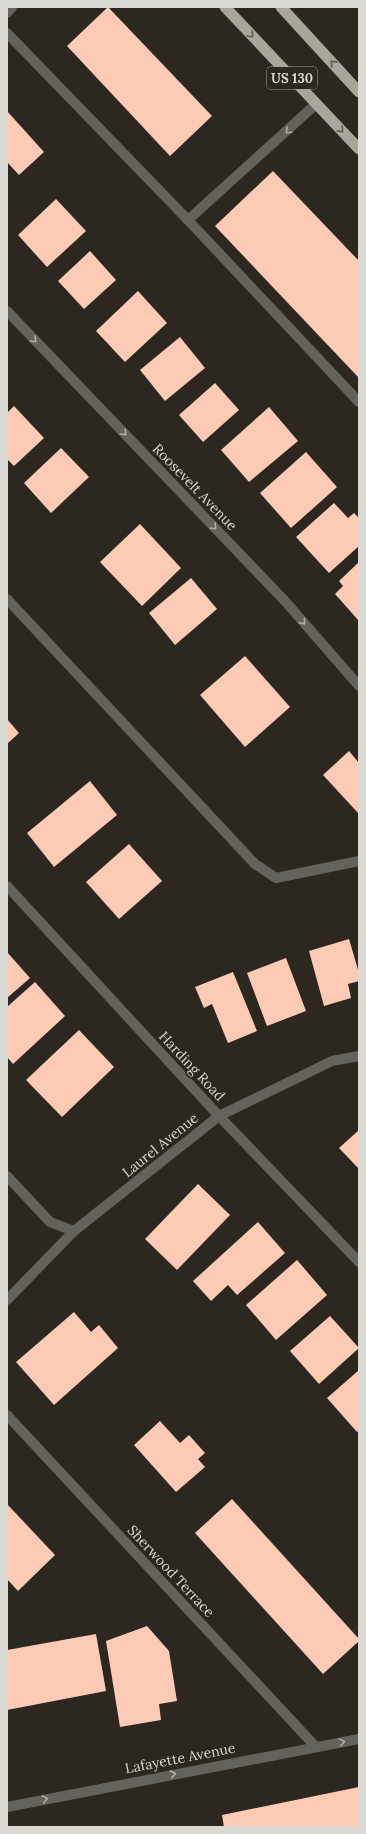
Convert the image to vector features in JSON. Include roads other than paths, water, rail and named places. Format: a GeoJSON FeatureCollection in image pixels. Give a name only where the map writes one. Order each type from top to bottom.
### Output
{"type":"FeatureCollection","features":[{"type":"Feature","properties":{"kind":"highway","name":"US 130"},"geometry":{"type":"LineString","coordinates":[[225,7],[359,150]]}},
{"type":"Feature","properties":{"kind":"highway","name":"US 130"},"geometry":{"type":"LineString","coordinates":[[282,7],[359,92]]}},
{"type":"Feature","properties":{"kind":"street"},"geometry":{"type":"LineString","coordinates":[[7,13],[12,7]]}},
{"type":"Feature","properties":{"kind":"street"},"geometry":{"type":"LineString","coordinates":[[7,33],[188,220],[359,402]]}},
{"type":"Feature","properties":{"kind":"street"},"geometry":{"type":"LineString","coordinates":[[188,220],[316,104]]}},
{"type":"Feature","properties":{"kind":"street","name":"Roosevelt Avenue"},"geometry":{"type":"LineString","coordinates":[[7,311],[284,601],[359,686]]}},
{"type":"Feature","properties":{"kind":"street"},"geometry":{"type":"LineString","coordinates":[[7,599],[255,864],[276,878],[359,861]]}},
{"type":"Feature","properties":{"kind":"street","name":"Harding Road"},"geometry":{"type":"LineString","coordinates":[[7,886],[220,1116],[359,1262]]}},
{"type":"Feature","properties":{"kind":"street","name":"Laurel Avenue"},"geometry":{"type":"LineString","coordinates":[[7,1300],[74,1231],[220,1116],[332,1062],[359,1056]]}},
{"type":"Feature","properties":{"kind":"street"},"geometry":{"type":"LineString","coordinates":[[7,1176],[50,1222],[74,1231]]}},
{"type":"Feature","properties":{"kind":"street","name":"Sherwood Terrace"},"geometry":{"type":"LineString","coordinates":[[7,1415],[315,1746]]}},
{"type":"Feature","properties":{"kind":"street","name":"Lafayette Avenue"},"geometry":{"type":"LineString","coordinates":[[7,1807],[315,1746],[359,1739]]}}]}
